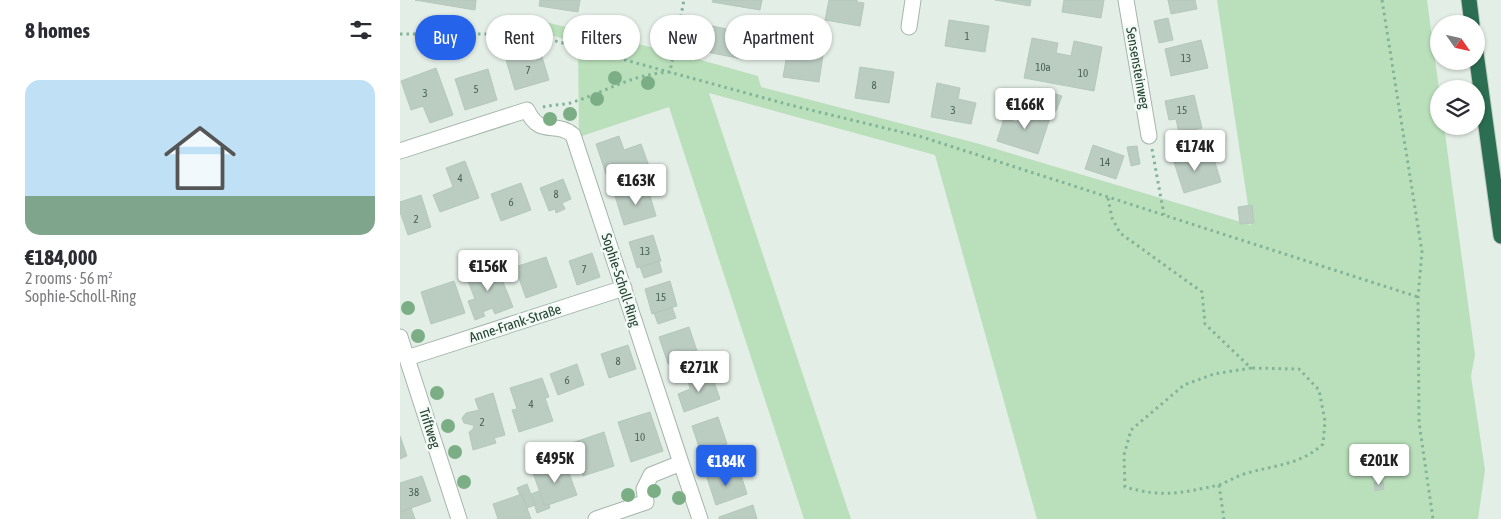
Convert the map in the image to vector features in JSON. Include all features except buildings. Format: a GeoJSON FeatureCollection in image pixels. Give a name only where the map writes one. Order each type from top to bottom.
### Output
{"type":"FeatureCollection","features":[{"type":"Feature","properties":{"kind":"highway"},"geometry":{"type":"LineString","coordinates":[[1469,0],[1471,15]]}},
{"type":"Feature","properties":{"kind":"highway"},"geometry":{"type":"LineString","coordinates":[[1478,70],[1501,236]]}},
{"type":"Feature","properties":{"kind":"street"},"geometry":{"type":"LineString","coordinates":[[909,27],[913,0]]}},
{"type":"Feature","properties":{"kind":"street","name":"Sensensteinweg"},"geometry":{"type":"LineString","coordinates":[[1126,0],[1149,136]]}},
{"type":"Feature","properties":{"kind":"street"},"geometry":{"type":"LineString","coordinates":[[400,152],[527,110]]}},
{"type":"Feature","properties":{"kind":"street","name":"Sophie-Scholl-Ring"},"geometry":{"type":"LineString","coordinates":[[527,110],[531,119],[540,126],[560,128],[567,130],[573,135],[700,519]]}},
{"type":"Feature","properties":{"kind":"street","name":"Anne-Frank-Straße"},"geometry":{"type":"LineString","coordinates":[[407,358],[624,288]]}},
{"type":"Feature","properties":{"kind":"street","name":"Triftweg"},"geometry":{"type":"LineString","coordinates":[[400,338],[459,519]]}},
{"type":"Feature","properties":{"kind":"street"},"geometry":{"type":"LineString","coordinates":[[596,519],[646,502],[644,489],[651,475],[681,463]]}},
{"type":"Feature","properties":{"kind":"path"},"geometry":{"type":"LineString","coordinates":[[670,72],[684,0]]}},
{"type":"Feature","properties":{"kind":"path"},"geometry":{"type":"LineString","coordinates":[[1382,0],[1422,252],[1418,297],[1419,422],[1434,519]]}},
{"type":"Feature","properties":{"kind":"path"},"geometry":{"type":"LineString","coordinates":[[400,34],[530,34],[790,105],[922,138],[1418,297]]}},
{"type":"Feature","properties":{"kind":"path"},"geometry":{"type":"LineString","coordinates":[[527,110],[570,102],[617,84],[659,72],[670,72]]}},
{"type":"Feature","properties":{"kind":"path"},"geometry":{"type":"LineString","coordinates":[[1149,136],[1158,174],[1164,215]]}},
{"type":"Feature","properties":{"kind":"path"},"geometry":{"type":"LineString","coordinates":[[1108,198],[1112,218],[1120,233],[1202,292],[1205,324],[1251,368]]}},
{"type":"Feature","properties":{"kind":"path"},"geometry":{"type":"LineString","coordinates":[[1251,368],[1299,369],[1319,390],[1325,421],[1323,444],[1312,454],[1281,466],[1244,474],[1219,486],[1175,494],[1147,494],[1125,487],[1124,455],[1131,430],[1184,385],[1214,374],[1251,368]]}},
{"type":"Feature","properties":{"kind":"path"},"geometry":{"type":"LineString","coordinates":[[1219,486],[1224,519]]}},
{"type":"Feature","properties":{"kind":"green space"},"geometry":{"type":"Polygon","coordinates":[[[1217,0],[1427,0],[1430,22],[1430,70],[1436,70],[1438,80],[1430,80],[1430,135],[1445,135],[1475,355],[1471,376],[1485,470],[1478,519],[1037,519],[935,155],[709,93],[851,519],[804,519],[669,107],[579,137],[578,60],[640,60],[640,44],[650,47],[650,60],[701,60],[758,76],[761,87],[976,143],[1251,225],[1217,0]]]}},
{"type":"Feature","properties":{"kind":"green space"},"geometry":{"type":"Polygon","coordinates":[[[553,24],[563,26],[563,39],[553,36],[553,24]]]}}]}
